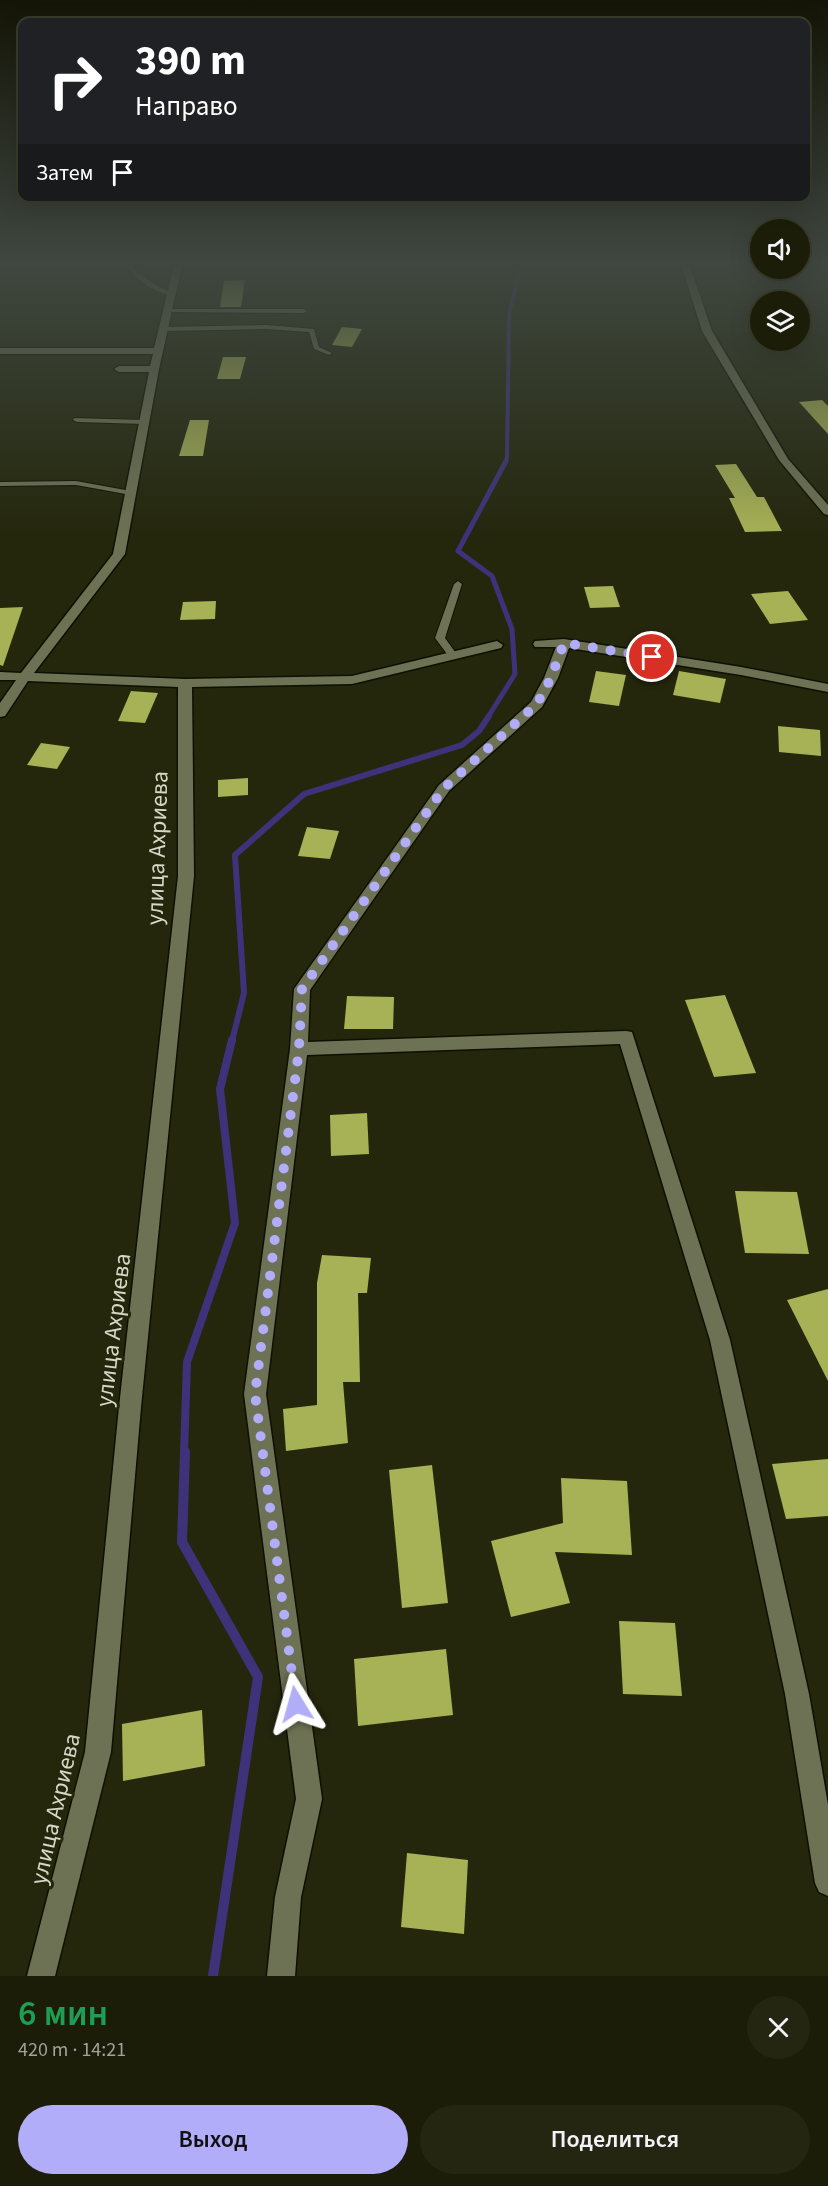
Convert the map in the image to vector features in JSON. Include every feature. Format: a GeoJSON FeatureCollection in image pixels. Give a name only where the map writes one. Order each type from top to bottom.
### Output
{"type":"FeatureCollection","features":[{"type":"Feature","properties":{"kind":"street"},"geometry":{"type":"LineString","coordinates":[[0,713],[119,554],[158,353]]}},
{"type":"Feature","properties":{"kind":"street"},"geometry":{"type":"LineString","coordinates":[[720,353],[784,460],[828,512]]}},
{"type":"Feature","properties":{"kind":"street"},"geometry":{"type":"LineString","coordinates":[[119,369],[154,369]]}},
{"type":"Feature","properties":{"kind":"street"},"geometry":{"type":"LineString","coordinates":[[539,644],[564,643],[741,671],[828,688]]}},
{"type":"Feature","properties":{"kind":"street"},"geometry":{"type":"LineString","coordinates":[[281,1976],[288,1897],[309,1799],[255,1394],[299,1049],[302,989],[444,788],[537,704],[551,678],[564,643]]}},
{"type":"Feature","properties":{"kind":"street"},"geometry":{"type":"LineString","coordinates":[[0,676],[185,683],[352,680],[497,645]]}},
{"type":"Feature","properties":{"kind":"street","name":"улица Ахриева"},"geometry":{"type":"LineString","coordinates":[[41,1976],[98,1752],[130,1407],[186,876],[185,683]]}},
{"type":"Feature","properties":{"kind":"street"},"geometry":{"type":"LineString","coordinates":[[299,1049],[626,1037],[720,1340],[797,1694],[828,1883]]}},
{"type":"Feature","properties":{"kind":"lane"},"geometry":{"type":"LineString","coordinates":[[76,420],[145,422]]}},
{"type":"Feature","properties":{"kind":"lane"},"geometry":{"type":"LineString","coordinates":[[0,484],[76,483],[131,493]]}},
{"type":"Feature","properties":{"kind":"lane"},"geometry":{"type":"LineString","coordinates":[[453,656],[440,638],[458,584]]}},
{"type":"Feature","properties":{"kind":"building"},"geometry":{"type":"Polygon","coordinates":[[[223,357],[246,357],[240,379],[217,379],[223,357]]]}},
{"type":"Feature","properties":{"kind":"building"},"geometry":{"type":"Polygon","coordinates":[[[822,400],[828,406],[828,434],[799,402],[822,400]]]}},
{"type":"Feature","properties":{"kind":"building"},"geometry":{"type":"Polygon","coordinates":[[[190,420],[209,420],[203,456],[179,456],[190,420]]]}},
{"type":"Feature","properties":{"kind":"building"},"geometry":{"type":"Polygon","coordinates":[[[736,464],[757,497],[764,497],[782,531],[745,532],[729,498],[735,498],[715,465],[736,464]]]}},
{"type":"Feature","properties":{"kind":"building"},"geometry":{"type":"Polygon","coordinates":[[[613,586],[620,607],[590,608],[584,587],[613,586]]]}},
{"type":"Feature","properties":{"kind":"building"},"geometry":{"type":"Polygon","coordinates":[[[788,591],[808,620],[770,624],[751,594],[788,591]]]}},
{"type":"Feature","properties":{"kind":"building"},"geometry":{"type":"Polygon","coordinates":[[[216,601],[215,619],[180,620],[183,602],[216,601]]]}},
{"type":"Feature","properties":{"kind":"building"},"geometry":{"type":"Polygon","coordinates":[[[23,607],[3,666],[0,665],[0,608],[23,607]]]}},
{"type":"Feature","properties":{"kind":"building"},"geometry":{"type":"Polygon","coordinates":[[[596,671],[626,675],[619,706],[589,702],[596,671]]]}},
{"type":"Feature","properties":{"kind":"building"},"geometry":{"type":"Polygon","coordinates":[[[679,671],[726,679],[720,703],[673,695],[679,671]]]}},
{"type":"Feature","properties":{"kind":"building"},"geometry":{"type":"Polygon","coordinates":[[[131,691],[158,693],[145,723],[118,721],[131,691]]]}},
{"type":"Feature","properties":{"kind":"building"},"geometry":{"type":"Polygon","coordinates":[[[778,726],[820,730],[821,756],[779,752],[778,726]]]}},
{"type":"Feature","properties":{"kind":"building"},"geometry":{"type":"Polygon","coordinates":[[[41,743],[70,747],[57,769],[27,765],[41,743]]]}},
{"type":"Feature","properties":{"kind":"building"},"geometry":{"type":"Polygon","coordinates":[[[248,778],[248,795],[218,797],[218,780],[248,778]]]}},
{"type":"Feature","properties":{"kind":"building"},"geometry":{"type":"Polygon","coordinates":[[[307,827],[339,831],[330,859],[298,856],[307,827]]]}},
{"type":"Feature","properties":{"kind":"building"},"geometry":{"type":"Polygon","coordinates":[[[725,995],[756,1073],[714,1077],[685,1000],[725,995]]]}},
{"type":"Feature","properties":{"kind":"building"},"geometry":{"type":"Polygon","coordinates":[[[347,996],[394,997],[393,1029],[344,1029],[347,996]]]}},
{"type":"Feature","properties":{"kind":"building"},"geometry":{"type":"Polygon","coordinates":[[[367,1113],[369,1154],[331,1156],[330,1115],[367,1113]]]}},
{"type":"Feature","properties":{"kind":"building"},"geometry":{"type":"Polygon","coordinates":[[[735,1191],[797,1192],[809,1254],[745,1253],[735,1191]]]}},
{"type":"Feature","properties":{"kind":"building"},"geometry":{"type":"Polygon","coordinates":[[[322,1255],[371,1258],[367,1293],[358,1293],[360,1382],[343,1382],[348,1443],[286,1451],[283,1409],[317,1405],[317,1283],[322,1255]]]}},
{"type":"Feature","properties":{"kind":"building"},"geometry":{"type":"Polygon","coordinates":[[[828,1289],[828,1381],[787,1300],[828,1289]]]}},
{"type":"Feature","properties":{"kind":"building"},"geometry":{"type":"Polygon","coordinates":[[[828,1459],[828,1516],[786,1519],[772,1464],[828,1459]]]}},
{"type":"Feature","properties":{"kind":"building"},"geometry":{"type":"Polygon","coordinates":[[[432,1465],[448,1603],[402,1608],[389,1470],[432,1465]]]}},
{"type":"Feature","properties":{"kind":"building"},"geometry":{"type":"Polygon","coordinates":[[[561,1478],[627,1481],[632,1555],[555,1552],[570,1603],[511,1617],[491,1541],[563,1523],[561,1478]]]}},
{"type":"Feature","properties":{"kind":"building"},"geometry":{"type":"Polygon","coordinates":[[[619,1621],[675,1623],[682,1696],[623,1694],[619,1621]]]}},
{"type":"Feature","properties":{"kind":"building"},"geometry":{"type":"Polygon","coordinates":[[[446,1649],[453,1715],[358,1726],[354,1659],[446,1649]]]}},
{"type":"Feature","properties":{"kind":"building"},"geometry":{"type":"Polygon","coordinates":[[[202,1710],[205,1766],[123,1781],[122,1724],[202,1710]]]}},
{"type":"Feature","properties":{"kind":"building"},"geometry":{"type":"Polygon","coordinates":[[[407,1853],[468,1860],[464,1934],[401,1927],[407,1853]]]}},
{"type":"Feature","properties":{"kind":"waterway"},"geometry":{"type":"LineString","coordinates":[[505,462],[507,458],[508,353]]}},
{"type":"Feature","properties":{"kind":"waterway"},"geometry":{"type":"LineString","coordinates":[[488,717],[515,674],[512,629],[492,576],[458,551],[506,461]]}},
{"type":"Feature","properties":{"kind":"waterway"},"geometry":{"type":"LineString","coordinates":[[232,1041],[244,993],[235,855],[304,794],[462,745],[479,731],[489,716]]}},
{"type":"Feature","properties":{"kind":"waterway"},"geometry":{"type":"LineString","coordinates":[[184,1453],[187,1362],[235,1223],[220,1089],[232,1040]]}},
{"type":"Feature","properties":{"kind":"waterway"},"geometry":{"type":"LineString","coordinates":[[185,1452],[182,1542],[258,1677],[213,1976]]}},
{"type":"Feature","properties":{"kind":"route"},"geometry":{"type":"LineString","coordinates":[[296,1704],[255,1394],[299,1049],[302,989],[444,788],[537,704],[551,678],[564,643],[652,657]]}}]}
